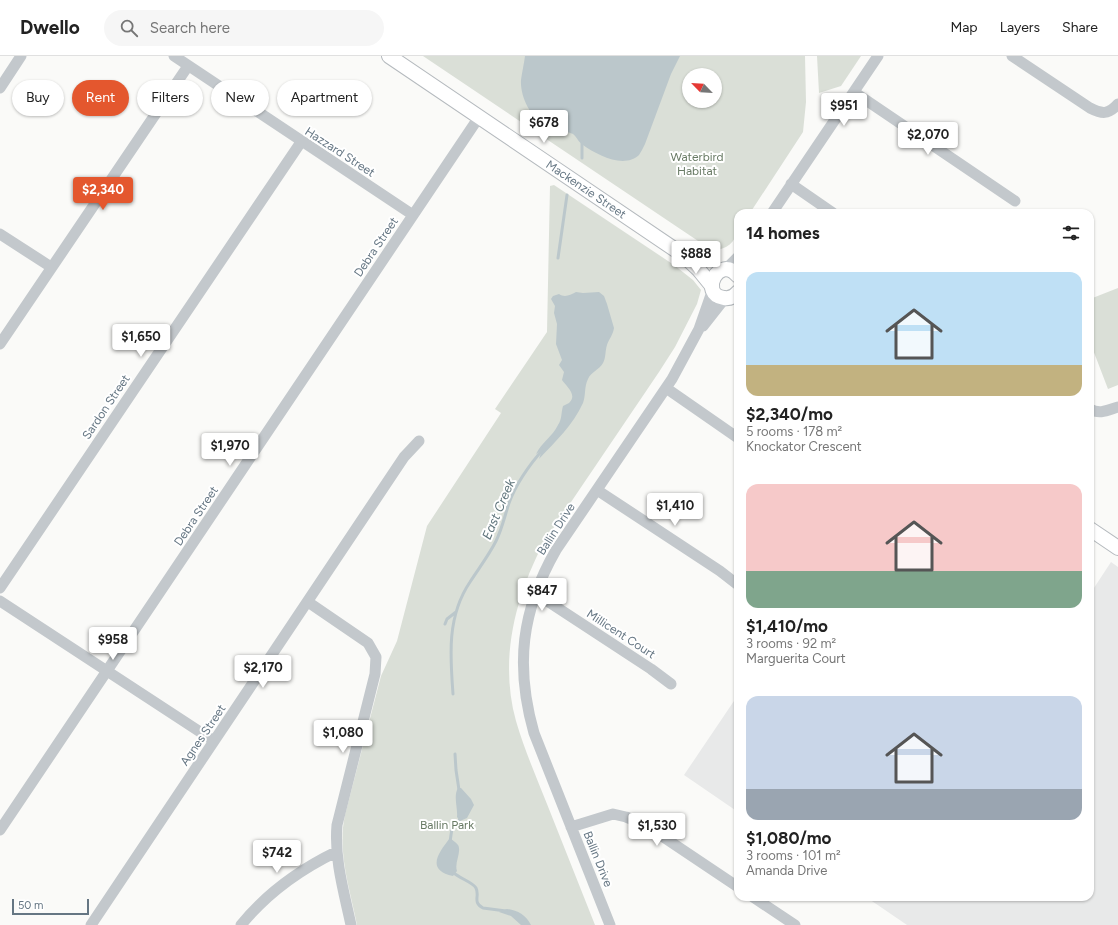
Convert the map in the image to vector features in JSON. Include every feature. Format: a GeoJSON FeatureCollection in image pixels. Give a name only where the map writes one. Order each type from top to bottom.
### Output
{"type":"FeatureCollection","features":[{"type":"Feature","properties":{"kind":"main road","name":"Mackenzie Street"},"geometry":{"type":"LineString","coordinates":[[389,56],[683,255],[699,270],[718,296],[733,297]]}},
{"type":"Feature","properties":{"kind":"main road","name":"Mackenzie Street"},"geometry":{"type":"LineString","coordinates":[[683,255],[728,272]]}},
{"type":"Feature","properties":{"kind":"main road"},"geometry":{"type":"LineString","coordinates":[[712,288],[713,278],[728,272]]}},
{"type":"Feature","properties":{"kind":"main road"},"geometry":{"type":"LineString","coordinates":[[1094,532],[1118,548]]}},
{"type":"Feature","properties":{"kind":"street"},"geometry":{"type":"LineString","coordinates":[[0,88],[21,56]]}},
{"type":"Feature","properties":{"kind":"street","name":"Hazzard Street"},"geometry":{"type":"LineString","coordinates":[[174,56],[301,142],[413,215]]}},
{"type":"Feature","properties":{"kind":"street"},"geometry":{"type":"LineString","coordinates":[[775,209],[878,56]]}},
{"type":"Feature","properties":{"kind":"street"},"geometry":{"type":"LineString","coordinates":[[1012,56],[1094,111],[1099,113],[1107,113],[1118,104]]}},
{"type":"Feature","properties":{"kind":"street"},"geometry":{"type":"LineString","coordinates":[[0,344],[188,66]]}},
{"type":"Feature","properties":{"kind":"street"},"geometry":{"type":"LineString","coordinates":[[854,92],[1015,201]]}},
{"type":"Feature","properties":{"kind":"street","name":"Debra Street"},"geometry":{"type":"LineString","coordinates":[[0,830],[479,116]]}},
{"type":"Feature","properties":{"kind":"street","name":"Sardon Street"},"geometry":{"type":"LineString","coordinates":[[0,588],[301,142]]}},
{"type":"Feature","properties":{"kind":"street"},"geometry":{"type":"LineString","coordinates":[[791,184],[827,209]]}},
{"type":"Feature","properties":{"kind":"street"},"geometry":{"type":"LineString","coordinates":[[0,234],[51,267]]}},
{"type":"Feature","properties":{"kind":"street"},"geometry":{"type":"LineString","coordinates":[[728,272],[734,263]]}},
{"type":"Feature","properties":{"kind":"street","name":"Ballin Drive"},"geometry":{"type":"LineString","coordinates":[[610,925],[534,733],[526,700],[524,684],[523,650],[528,617],[535,593],[556,550],[680,365],[700,329],[712,288]]}},
{"type":"Feature","properties":{"kind":"street","name":"Ballin Drive"},"geometry":{"type":"LineString","coordinates":[[700,329],[733,297]]}},
{"type":"Feature","properties":{"kind":"street"},"geometry":{"type":"LineString","coordinates":[[666,388],[734,435]]}},
{"type":"Feature","properties":{"kind":"street"},"geometry":{"type":"LineString","coordinates":[[1094,412],[1096,413],[1102,412],[1118,407]]}},
{"type":"Feature","properties":{"kind":"street","name":"Agnes Street"},"geometry":{"type":"LineString","coordinates":[[91,925],[404,457],[419,441]]}},
{"type":"Feature","properties":{"kind":"street"},"geometry":{"type":"LineString","coordinates":[[597,490],[720,571],[734,582]]}},
{"type":"Feature","properties":{"kind":"street","name":"Millicent Court"},"geometry":{"type":"LineString","coordinates":[[535,593],[651,669],[671,684]]}},
{"type":"Feature","properties":{"kind":"street"},"geometry":{"type":"LineString","coordinates":[[0,601],[214,741]]}},
{"type":"Feature","properties":{"kind":"street"},"geometry":{"type":"LineString","coordinates":[[308,602],[364,640],[374,652],[377,663],[337,825],[336,852],[351,925]]}},
{"type":"Feature","properties":{"kind":"street"},"geometry":{"type":"LineString","coordinates":[[571,827],[613,814],[626,816],[644,824],[734,884]]}},
{"type":"Feature","properties":{"kind":"street"},"geometry":{"type":"LineString","coordinates":[[241,925],[260,904],[288,880],[309,866],[336,852]]}},
{"type":"Feature","properties":{"kind":"street"},"geometry":{"type":"LineString","coordinates":[[759,901],[795,925]]}},
{"type":"Feature","properties":{"kind":"shaded area"},"geometry":{"type":"Polygon","coordinates":[[[525,56],[680,56],[671,74],[645,144],[639,155],[626,161],[618,161],[596,153],[582,144],[573,134],[547,126],[534,116],[530,111],[522,93],[521,80],[525,56]]]}},
{"type":"Feature","properties":{"kind":"shaded area"},"geometry":{"type":"Polygon","coordinates":[[[576,292],[599,292],[604,296],[614,328],[607,345],[603,363],[588,379],[584,400],[579,411],[563,433],[539,459],[542,450],[536,454],[556,429],[560,420],[563,406],[569,403],[572,397],[572,394],[562,380],[564,372],[559,365],[562,360],[556,344],[557,324],[554,313],[555,306],[551,299],[553,296],[559,294],[565,296],[576,292]]]}},
{"type":"Feature","properties":{"kind":"shaded area"},"geometry":{"type":"Polygon","coordinates":[[[1111,562],[1118,567],[1118,925],[907,925],[872,901],[1094,901],[1094,588],[1111,562]]]}},
{"type":"Feature","properties":{"kind":"shaded area"},"geometry":{"type":"Polygon","coordinates":[[[734,701],[734,809],[684,775],[734,701]]]}},
{"type":"Feature","properties":{"kind":"shaded area"},"geometry":{"type":"Polygon","coordinates":[[[458,788],[461,788],[471,799],[474,805],[467,818],[460,821],[457,817],[456,798],[458,788]]]}},
{"type":"Feature","properties":{"kind":"shaded area"},"geometry":{"type":"Polygon","coordinates":[[[450,838],[459,848],[456,865],[457,871],[453,876],[439,870],[437,865],[439,855],[450,838]]]}},
{"type":"Feature","properties":{"kind":"shaded area"},"geometry":{"type":"Polygon","coordinates":[[[507,909],[527,918],[531,925],[521,925],[511,916],[499,912],[507,909]]]}},
{"type":"Feature","properties":{"kind":"green space","name":"Waterbird Habitat"},"geometry":{"type":"Polygon","coordinates":[[[423,56],[805,56],[806,102],[803,132],[753,209],[734,209],[734,240],[726,247],[713,251],[423,56]]]}},
{"type":"Feature","properties":{"kind":"green space"},"geometry":{"type":"Polygon","coordinates":[[[817,56],[861,56],[841,86],[819,93],[817,56]]]}},
{"type":"Feature","properties":{"kind":"green space","name":"Ballin Park"},"geometry":{"type":"Polygon","coordinates":[[[554,185],[674,265],[693,280],[701,290],[697,304],[675,347],[544,542],[525,585],[513,629],[509,675],[511,698],[516,721],[530,762],[595,925],[357,925],[343,857],[343,829],[345,815],[381,676],[397,641],[427,526],[501,413],[495,409],[547,332],[550,186],[554,185]]]}},
{"type":"Feature","properties":{"kind":"green space"},"geometry":{"type":"Polygon","coordinates":[[[1118,288],[1118,385],[1108,389],[1094,352],[1094,297],[1118,288]]]}},
{"type":"Feature","properties":{"kind":"waterway","name":"East Creek"},"geometry":{"type":"LineString","coordinates":[[582,142],[582,158]]}},
{"type":"Feature","properties":{"kind":"waterway","name":"East Creek"},"geometry":{"type":"LineString","coordinates":[[558,258],[567,195]]}},
{"type":"Feature","properties":{"kind":"waterway","name":"East Creek"},"geometry":{"type":"LineString","coordinates":[[453,694],[451,650],[457,608],[470,582],[496,541],[516,487],[529,466],[545,447]]}},
{"type":"Feature","properties":{"kind":"waterway"},"geometry":{"type":"LineString","coordinates":[[445,624],[447,619],[456,612]]}},
{"type":"Feature","properties":{"kind":"waterway","name":"East Creek"},"geometry":{"type":"LineString","coordinates":[[455,754],[459,790]]}},
{"type":"Feature","properties":{"kind":"waterway","name":"East Creek"},"geometry":{"type":"LineString","coordinates":[[450,842],[452,828],[461,818]]}},
{"type":"Feature","properties":{"kind":"waterway","name":"East Creek"},"geometry":{"type":"LineString","coordinates":[[453,872],[476,888],[477,901],[480,906],[483,908],[506,911]]}}]}
